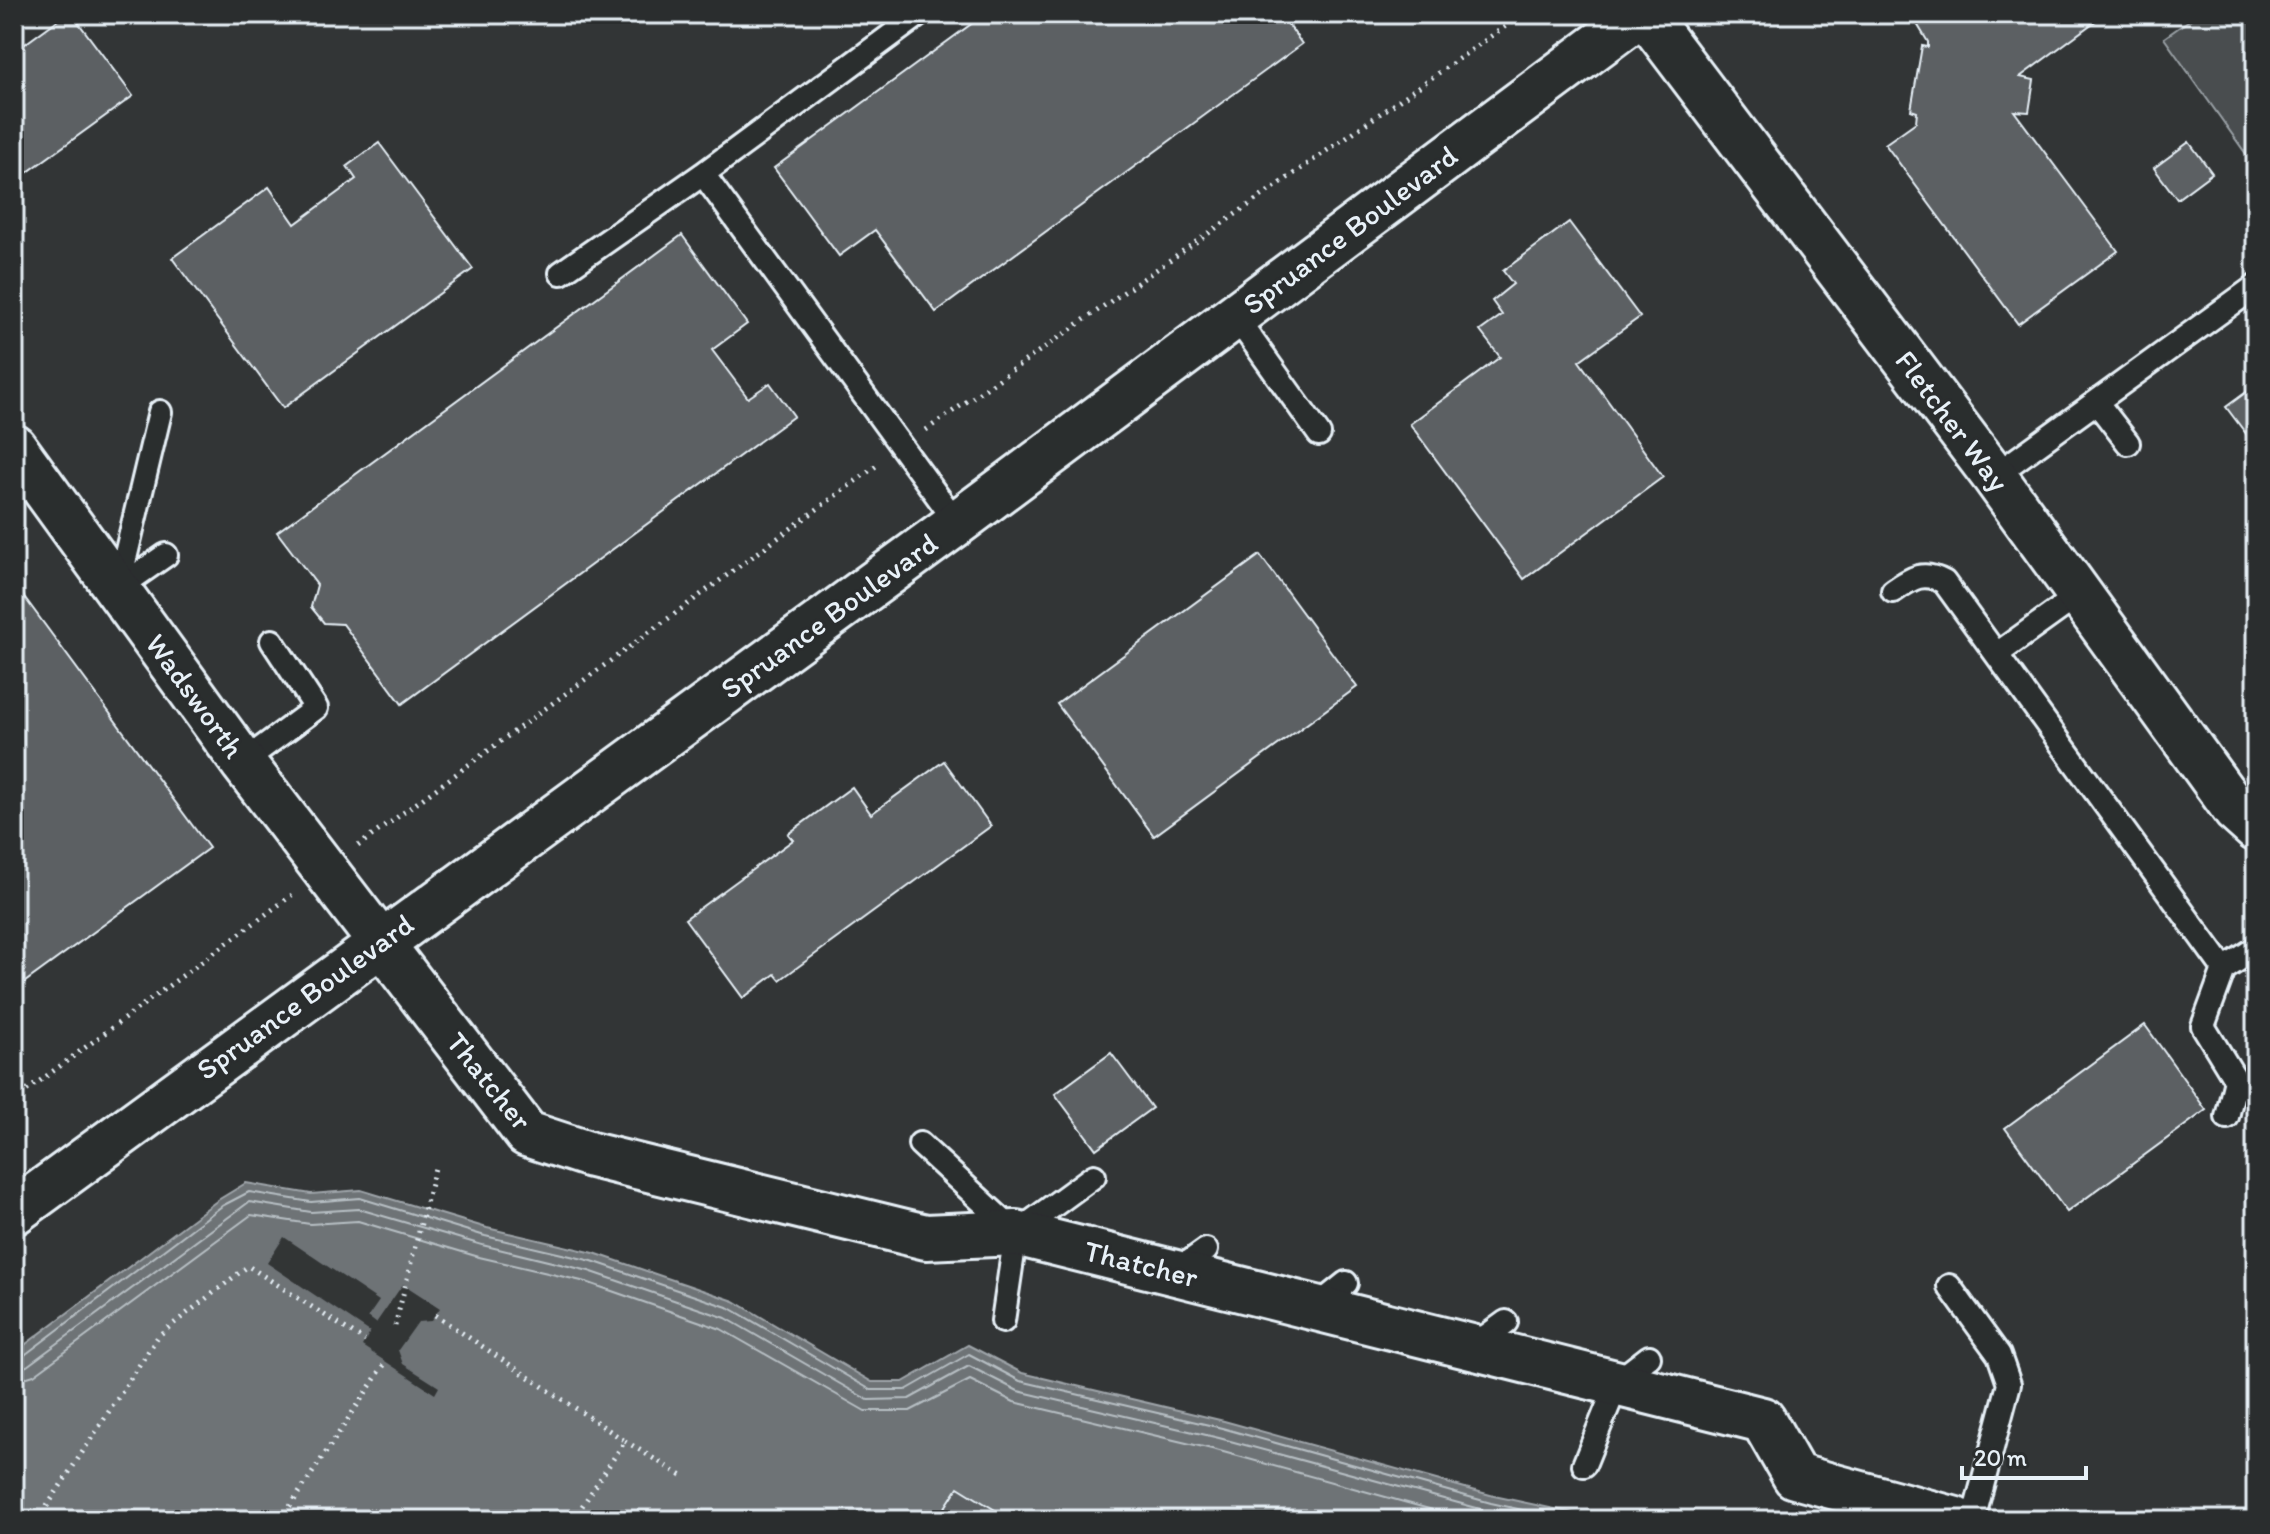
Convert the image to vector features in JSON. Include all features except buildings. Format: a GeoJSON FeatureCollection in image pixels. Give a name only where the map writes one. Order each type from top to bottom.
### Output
{"type":"FeatureCollection","features":[{"type":"Feature","properties":{"kind":"street","name":"Spruance Boulevard"},"geometry":{"type":"LineString","coordinates":[[14,1212],[379,942],[957,523],[1643,14]]}},
{"type":"Feature","properties":{"kind":"street","name":"Fletcher Way"},"geometry":{"type":"LineString","coordinates":[[1643,14],[1994,476],[2236,811],[2256,829]]}},
{"type":"Feature","properties":{"kind":"street","name":"Wadsworth"},"geometry":{"type":"LineString","coordinates":[[14,447],[243,762],[379,942]]}},
{"type":"Feature","properties":{"kind":"street","name":"Thatcher"},"geometry":{"type":"LineString","coordinates":[[379,942],[527,1134],[591,1155],[926,1237],[1016,1233],[1190,1261],[1633,1369],[1763,1420],[1795,1476],[1956,1520]]}},
{"type":"Feature","properties":{"kind":"lane"},"geometry":{"type":"LineString","coordinates":[[561,273],[703,174],[920,14]]}},
{"type":"Feature","properties":{"kind":"lane"},"geometry":{"type":"LineString","coordinates":[[703,174],[957,523]]}},
{"type":"Feature","properties":{"kind":"lane"},"geometry":{"type":"LineString","coordinates":[[1994,476],[2256,286]]}},
{"type":"Feature","properties":{"kind":"lane"},"geometry":{"type":"LineString","coordinates":[[1235,316],[1319,434]]}},
{"type":"Feature","properties":{"kind":"lane"},"geometry":{"type":"LineString","coordinates":[[2097,403],[2128,443]]}},
{"type":"Feature","properties":{"kind":"lane"},"geometry":{"type":"LineString","coordinates":[[117,589],[160,412]]}},
{"type":"Feature","properties":{"kind":"lane"},"geometry":{"type":"LineString","coordinates":[[117,589],[166,555]]}},
{"type":"Feature","properties":{"kind":"lane"},"geometry":{"type":"LineString","coordinates":[[1893,591],[1915,576],[1930,574],[1944,582],[2224,969]]}},
{"type":"Feature","properties":{"kind":"lane"},"geometry":{"type":"LineString","coordinates":[[1997,654],[2079,595]]}},
{"type":"Feature","properties":{"kind":"lane"},"geometry":{"type":"LineString","coordinates":[[243,762],[316,708],[272,641]]}},
{"type":"Feature","properties":{"kind":"lane"},"geometry":{"type":"LineString","coordinates":[[2227,1117],[2236,1080],[2203,1026],[2224,969],[2256,948]]}},
{"type":"Feature","properties":{"kind":"lane"},"geometry":{"type":"LineString","coordinates":[[920,1144],[1016,1233]]}},
{"type":"Feature","properties":{"kind":"lane"},"geometry":{"type":"LineString","coordinates":[[1003,1321],[1016,1233],[1094,1176]]}},
{"type":"Feature","properties":{"kind":"lane"},"geometry":{"type":"LineString","coordinates":[[1949,1286],[1999,1355],[2009,1384],[1973,1520]]}},
{"type":"Feature","properties":{"kind":"lane"},"geometry":{"type":"LineString","coordinates":[[1584,1465],[1633,1369]]}},
{"type":"Feature","properties":{"kind":"path"},"geometry":{"type":"LineString","coordinates":[[14,1100],[902,447],[1523,14]]}},
{"type":"Feature","properties":{"kind":"path"},"geometry":{"type":"LineString","coordinates":[[395,1326],[435,1168]]}},
{"type":"Feature","properties":{"kind":"path"},"geometry":{"type":"LineString","coordinates":[[38,1520],[159,1335],[248,1266],[365,1341]]}},
{"type":"Feature","properties":{"kind":"path"},"geometry":{"type":"LineString","coordinates":[[435,1315],[682,1476]]}},
{"type":"Feature","properties":{"kind":"path"},"geometry":{"type":"LineString","coordinates":[[281,1520],[386,1362]]}},
{"type":"Feature","properties":{"kind":"path"},"geometry":{"type":"LineString","coordinates":[[573,1520],[625,1441]]}},
{"type":"Feature","properties":{"kind":"shaded area"},"geometry":{"type":"Polygon","coordinates":[[[2198,14],[2256,14],[2256,168],[2164,38],[2198,14]]]}},
{"type":"Feature","properties":{"kind":"water"},"geometry":{"type":"Polygon","coordinates":[[[246,1183],[311,1194],[361,1190],[487,1228],[594,1253],[734,1301],[872,1382],[903,1382],[968,1345],[1022,1373],[1224,1421],[1494,1496],[1606,1520],[14,1520],[14,1353],[218,1200],[246,1183]]]}},
{"type":"Feature","properties":{"kind":"pier"},"geometry":{"type":"Polygon","coordinates":[[[284,1237],[379,1301],[368,1317],[376,1323],[403,1284],[440,1308],[431,1321],[418,1322],[398,1350],[403,1364],[439,1387],[435,1394],[362,1346],[370,1332],[267,1263],[284,1237]]]}}]}
